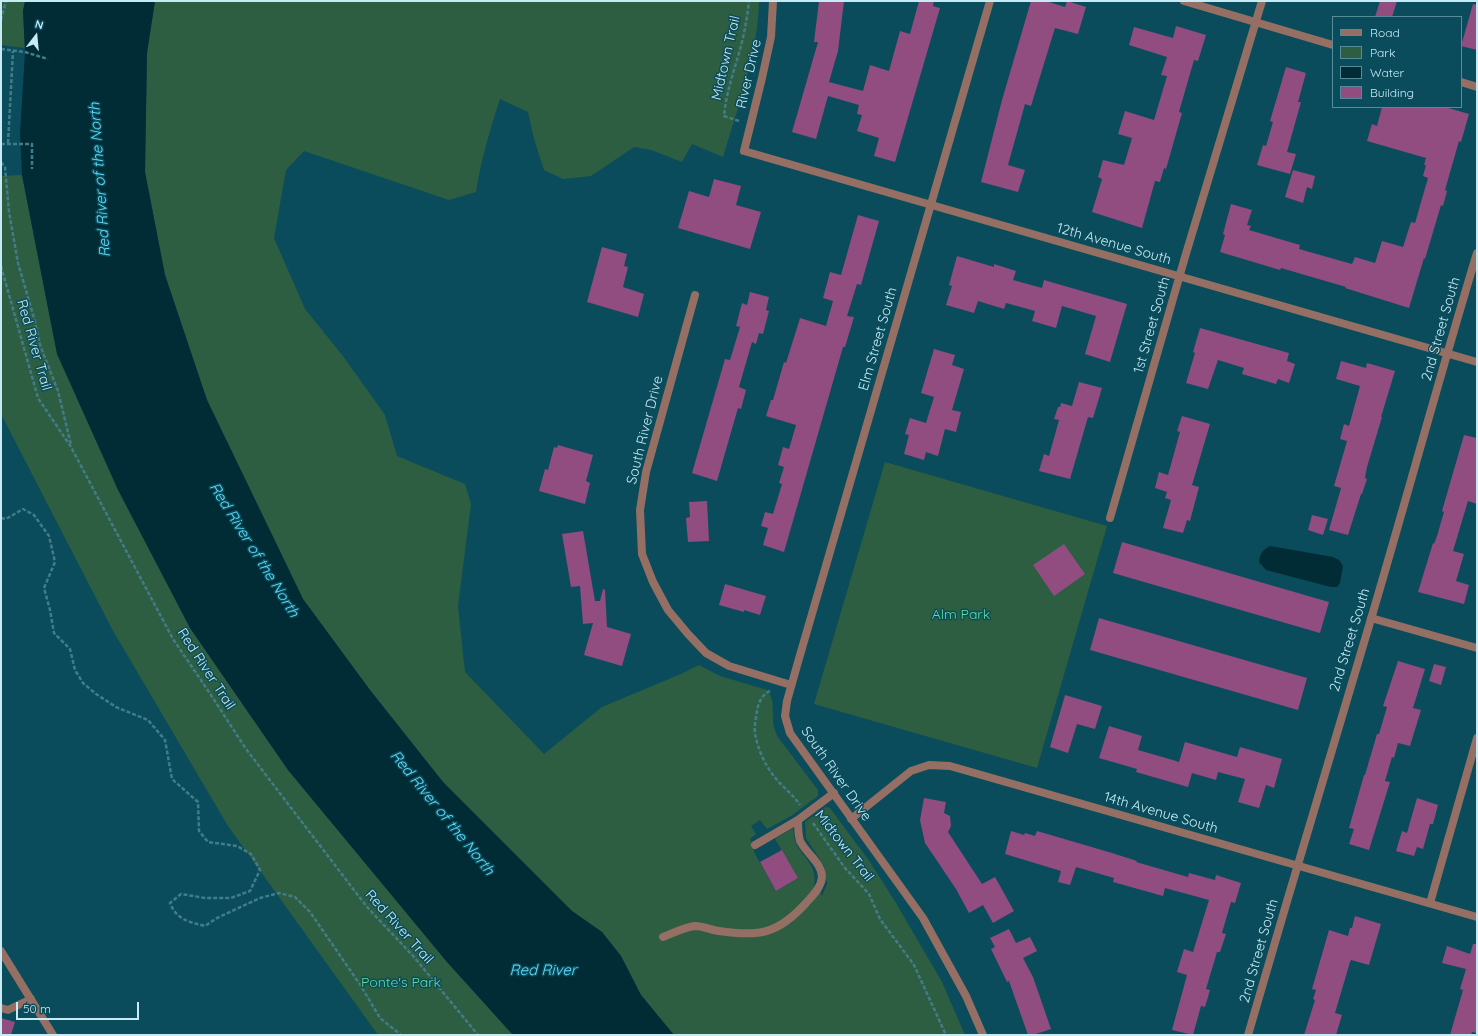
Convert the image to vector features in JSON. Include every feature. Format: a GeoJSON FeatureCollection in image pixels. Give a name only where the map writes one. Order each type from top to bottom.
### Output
{"type":"FeatureCollection","features":[{"type":"Feature","properties":{"kind":"street","name":"River Drive"},"geometry":{"type":"LineString","coordinates":[[744,151],[771,37],[773,1]]}},
{"type":"Feature","properties":{"kind":"street","name":"Elm Street South"},"geometry":{"type":"LineString","coordinates":[[791,685],[990,1]]}},
{"type":"Feature","properties":{"kind":"street"},"geometry":{"type":"LineString","coordinates":[[1184,1],[1332,45]]}},
{"type":"Feature","properties":{"kind":"street","name":"1st Street South"},"geometry":{"type":"LineString","coordinates":[[1110,518],[1262,1]]}},
{"type":"Feature","properties":{"kind":"street"},"geometry":{"type":"LineString","coordinates":[[1462,82],[1477,87]]}},
{"type":"Feature","properties":{"kind":"street","name":"12th Avenue South"},"geometry":{"type":"LineString","coordinates":[[744,151],[1477,362]]}},
{"type":"Feature","properties":{"kind":"street","name":"2nd Street South"},"geometry":{"type":"LineString","coordinates":[[1248,1035],[1477,253]]}},
{"type":"Feature","properties":{"kind":"street","name":"South River Drive"},"geometry":{"type":"LineString","coordinates":[[695,295],[646,472],[640,510],[642,554],[652,582],[668,610],[706,653],[729,666],[791,685],[785,716],[790,734],[923,918],[966,996],[983,1035]]}},
{"type":"Feature","properties":{"kind":"street"},"geometry":{"type":"LineString","coordinates":[[1371,618],[1477,648]]}},
{"type":"Feature","properties":{"kind":"street"},"geometry":{"type":"LineString","coordinates":[[1430,903],[1477,738]]}},
{"type":"Feature","properties":{"kind":"street","name":"14th Avenue South"},"geometry":{"type":"LineString","coordinates":[[851,819],[911,771],[928,765],[950,766],[1477,917]]}},
{"type":"Feature","properties":{"kind":"street"},"geometry":{"type":"LineString","coordinates":[[755,844],[798,820],[834,793]]}},
{"type":"Feature","properties":{"kind":"street"},"geometry":{"type":"LineString","coordinates":[[663,937],[684,928],[697,926],[717,931],[743,934],[761,933],[777,927],[795,916],[818,889],[822,878],[820,869],[801,841],[798,830],[798,820]]}},
{"type":"Feature","properties":{"kind":"street"},"geometry":{"type":"LineString","coordinates":[[1,951],[53,1035]]}},
{"type":"Feature","properties":{"kind":"street"},"geometry":{"type":"LineString","coordinates":[[1,1008],[8,1010],[31,999]]}},
{"type":"Feature","properties":{"kind":"path"},"geometry":{"type":"LineString","coordinates":[[1,20],[6,1]]}},
{"type":"Feature","properties":{"kind":"path","name":"Midtown Trail"},"geometry":{"type":"LineString","coordinates":[[749,1],[746,23],[739,52],[725,99],[724,116],[751,124]]}},
{"type":"Feature","properties":{"kind":"path"},"geometry":{"type":"LineString","coordinates":[[1,49],[25,52],[48,58]]}},
{"type":"Feature","properties":{"kind":"path"},"geometry":{"type":"LineString","coordinates":[[8,143],[13,51]]}},
{"type":"Feature","properties":{"kind":"path"},"geometry":{"type":"LineString","coordinates":[[1,144],[32,144],[32,169]]}},
{"type":"Feature","properties":{"kind":"path"},"geometry":{"type":"LineString","coordinates":[[1,162],[5,167],[9,212],[18,263],[34,318],[40,345],[58,391],[71,447]]}},
{"type":"Feature","properties":{"kind":"path","name":"Red River Trail"},"geometry":{"type":"LineString","coordinates":[[1,266],[38,398],[71,447],[173,639],[246,749],[367,907],[414,957],[478,1035]]}},
{"type":"Feature","properties":{"kind":"path"},"geometry":{"type":"LineString","coordinates":[[1,518],[6,519],[23,509],[34,515],[49,536],[55,562],[44,588],[54,633],[70,649],[75,670],[83,683],[96,694],[116,707],[148,720],[165,740],[172,779],[198,802],[200,831],[208,842],[237,846],[251,854],[260,870],[250,891],[230,898],[205,898],[181,894],[170,903],[174,912],[187,922],[205,926],[216,918],[260,898],[278,893],[295,897],[310,912],[361,986],[380,1018],[401,1035]]}},
{"type":"Feature","properties":{"kind":"path","name":"Midtown Trail"},"geometry":{"type":"LineString","coordinates":[[791,685],[766,692],[757,706],[755,732],[763,759],[773,776],[794,796],[846,868],[868,894],[880,919],[914,965],[946,1035]]}},
{"type":"Feature","properties":{"kind":"green space"},"geometry":{"type":"Polygon","coordinates":[[[1,1],[25,1],[23,11],[25,48],[1,45],[1,1]]]}},
{"type":"Feature","properties":{"kind":"green space"},"geometry":{"type":"Polygon","coordinates":[[[155,1],[759,1],[758,21],[751,60],[741,99],[723,157],[692,144],[682,162],[651,150],[634,147],[591,176],[563,179],[544,170],[534,139],[528,112],[500,99],[480,168],[476,192],[449,200],[304,151],[286,170],[274,238],[305,309],[343,356],[385,415],[397,456],[465,484],[471,504],[458,606],[465,672],[544,754],[602,707],[699,665],[720,676],[767,690],[770,694],[773,707],[773,721],[777,736],[818,790],[818,796],[791,816],[767,829],[760,820],[751,826],[756,834],[750,839],[755,854],[776,891],[798,878],[775,839],[793,828],[796,844],[813,869],[815,880],[814,888],[818,889],[822,896],[827,884],[824,866],[806,838],[805,822],[825,807],[830,808],[870,862],[896,903],[942,982],[965,1035],[674,1035],[641,995],[621,956],[602,932],[572,911],[443,782],[370,690],[303,599],[207,400],[165,275],[145,172],[147,53],[155,1]]]}},
{"type":"Feature","properties":{"kind":"green space","name":"Ponte's Park"},"geometry":{"type":"Polygon","coordinates":[[[22,175],[57,354],[190,628],[288,770],[447,962],[513,1035],[378,1035],[228,826],[112,629],[1,414],[1,176],[22,175]]]}},
{"type":"Feature","properties":{"kind":"green space","name":"Alm Park"},"geometry":{"type":"Polygon","coordinates":[[[885,462],[1107,526],[1037,768],[814,704],[885,462]]]}},
{"type":"Feature","properties":{"kind":"water","name":"Red River"},"geometry":{"type":"Polygon","coordinates":[[[25,1],[155,1],[147,53],[145,172],[165,275],[207,400],[303,599],[370,690],[443,782],[572,911],[602,932],[621,956],[641,995],[674,1035],[513,1035],[447,962],[288,770],[190,628],[118,490],[57,354],[22,175],[20,133],[25,52],[23,11],[25,1]]]}},
{"type":"Feature","properties":{"kind":"water"},"geometry":{"type":"Polygon","coordinates":[[[1270,546],[1333,557],[1339,560],[1343,566],[1340,583],[1337,587],[1331,587],[1266,570],[1259,562],[1259,559],[1263,551],[1270,546]]]}},
{"type":"Feature","properties":{"kind":"building"},"geometry":{"type":"Polygon","coordinates":[[[819,1],[844,1],[838,51],[829,82],[863,91],[870,65],[889,71],[900,31],[910,34],[919,1],[934,1],[933,6],[940,8],[895,162],[874,156],[879,138],[857,131],[862,115],[857,114],[859,105],[828,96],[816,139],[792,132],[818,42],[814,42],[819,1]]]}},
{"type":"Feature","properties":{"kind":"building"},"geometry":{"type":"Polygon","coordinates":[[[1031,1],[1046,1],[1065,7],[1067,1],[1086,7],[1078,34],[1055,28],[1031,106],[1025,104],[1008,165],[1025,170],[1018,192],[981,182],[1002,100],[1031,1]]]}},
{"type":"Feature","properties":{"kind":"building"},"geometry":{"type":"Polygon","coordinates":[[[1380,1],[1397,1],[1392,16],[1375,16],[1380,1]]]}},
{"type":"Feature","properties":{"kind":"building"},"geometry":{"type":"Polygon","coordinates":[[[1473,4],[1477,5],[1477,50],[1462,46],[1473,4]]]}},
{"type":"Feature","properties":{"kind":"building"},"geometry":{"type":"Polygon","coordinates":[[[1176,26],[1206,35],[1198,61],[1194,60],[1179,112],[1182,113],[1166,169],[1164,168],[1160,182],[1155,181],[1142,228],[1092,212],[1102,179],[1098,177],[1103,160],[1124,165],[1132,138],[1118,134],[1125,111],[1154,120],[1167,76],[1161,75],[1167,57],[1129,45],[1134,27],[1173,38],[1176,26]]]}},
{"type":"Feature","properties":{"kind":"building"},"geometry":{"type":"Polygon","coordinates":[[[1286,67],[1306,73],[1298,102],[1301,102],[1287,152],[1296,154],[1290,174],[1257,165],[1263,145],[1266,146],[1273,122],[1270,121],[1286,67]]]}},
{"type":"Feature","properties":{"kind":"building"},"geometry":{"type":"Polygon","coordinates":[[[1382,108],[1448,108],[1469,114],[1461,142],[1459,141],[1445,190],[1447,191],[1443,206],[1441,205],[1409,308],[1345,288],[1346,287],[1281,268],[1280,270],[1220,252],[1231,204],[1252,210],[1247,225],[1251,226],[1249,230],[1300,245],[1299,249],[1352,264],[1355,257],[1375,263],[1382,241],[1403,247],[1411,222],[1415,223],[1428,178],[1423,176],[1426,158],[1367,141],[1372,124],[1377,126],[1382,108]]]}},
{"type":"Feature","properties":{"kind":"building"},"geometry":{"type":"Polygon","coordinates":[[[1293,170],[1315,176],[1312,189],[1307,187],[1303,203],[1285,197],[1293,170]]]}},
{"type":"Feature","properties":{"kind":"building"},"geometry":{"type":"Polygon","coordinates":[[[714,179],[741,186],[736,205],[761,212],[750,249],[678,228],[689,191],[709,197],[714,179]]]}},
{"type":"Feature","properties":{"kind":"building"},"geometry":{"type":"Polygon","coordinates":[[[858,215],[879,221],[861,285],[857,284],[847,316],[854,317],[845,347],[843,347],[784,552],[763,545],[768,528],[761,526],[765,512],[773,514],[782,484],[779,483],[784,467],[778,465],[783,447],[789,449],[796,425],[766,416],[771,400],[773,400],[784,362],[786,363],[800,318],[826,326],[833,301],[823,298],[830,272],[841,275],[858,215]]]}},
{"type":"Feature","properties":{"kind":"building"},"geometry":{"type":"Polygon","coordinates":[[[602,247],[627,254],[624,266],[628,267],[623,287],[644,294],[638,317],[587,302],[602,247]]]}},
{"type":"Feature","properties":{"kind":"building"},"geometry":{"type":"Polygon","coordinates":[[[957,256],[994,267],[994,264],[1016,271],[1013,280],[1042,288],[1044,280],[1127,304],[1110,362],[1085,354],[1096,316],[1062,306],[1056,328],[1032,321],[1035,311],[1006,303],[1004,309],[978,301],[974,313],[946,305],[952,286],[949,285],[957,256]]]}},
{"type":"Feature","properties":{"kind":"building"},"geometry":{"type":"Polygon","coordinates":[[[750,292],[769,297],[766,310],[769,311],[763,334],[759,333],[756,344],[752,342],[739,387],[746,390],[741,409],[738,408],[717,481],[692,473],[725,359],[730,360],[740,327],[736,326],[742,303],[747,305],[750,292]]]}},
{"type":"Feature","properties":{"kind":"building"},"geometry":{"type":"Polygon","coordinates":[[[1200,328],[1289,353],[1287,361],[1295,364],[1289,383],[1278,379],[1276,384],[1242,374],[1244,368],[1218,360],[1208,389],[1186,383],[1195,353],[1193,352],[1200,328]]]}},
{"type":"Feature","properties":{"kind":"building"},"geometry":{"type":"Polygon","coordinates":[[[934,349],[955,355],[952,365],[964,369],[952,410],[961,412],[956,432],[945,429],[938,456],[926,452],[924,460],[904,454],[909,435],[905,434],[910,418],[926,423],[934,397],[921,393],[934,349]]]}},
{"type":"Feature","properties":{"kind":"building"},"geometry":{"type":"Polygon","coordinates":[[[1341,361],[1366,368],[1367,363],[1395,371],[1367,467],[1365,478],[1367,479],[1348,535],[1329,530],[1341,488],[1334,486],[1347,441],[1340,439],[1344,424],[1349,426],[1360,386],[1336,379],[1341,361]]]}},
{"type":"Feature","properties":{"kind":"building"},"geometry":{"type":"Polygon","coordinates":[[[1079,382],[1102,388],[1093,418],[1088,417],[1070,479],[1039,471],[1044,454],[1049,456],[1059,420],[1054,419],[1058,407],[1060,407],[1061,403],[1072,406],[1079,382]]]}},
{"type":"Feature","properties":{"kind":"building"},"geometry":{"type":"Polygon","coordinates":[[[1182,416],[1210,424],[1192,485],[1199,487],[1190,521],[1187,520],[1183,533],[1163,528],[1171,500],[1165,498],[1167,492],[1155,488],[1159,472],[1168,475],[1180,432],[1177,431],[1182,416]]]}},
{"type":"Feature","properties":{"kind":"building"},"geometry":{"type":"Polygon","coordinates":[[[1464,435],[1477,438],[1477,504],[1468,501],[1453,551],[1464,554],[1456,581],[1469,585],[1464,604],[1418,592],[1433,543],[1434,544],[1437,536],[1444,512],[1442,511],[1464,435]]]}},
{"type":"Feature","properties":{"kind":"building"},"geometry":{"type":"Polygon","coordinates":[[[558,445],[593,455],[586,481],[590,483],[585,504],[539,491],[545,469],[548,470],[554,447],[557,448],[558,445]]]}},
{"type":"Feature","properties":{"kind":"building"},"geometry":{"type":"Polygon","coordinates":[[[707,501],[709,541],[688,542],[686,518],[690,517],[689,502],[707,501]]]}},
{"type":"Feature","properties":{"kind":"building"},"geometry":{"type":"Polygon","coordinates":[[[1312,515],[1328,519],[1323,535],[1308,530],[1312,515]]]}},
{"type":"Feature","properties":{"kind":"building"},"geometry":{"type":"Polygon","coordinates":[[[583,531],[595,601],[600,601],[603,589],[605,590],[607,627],[631,634],[622,666],[584,655],[593,623],[583,624],[580,586],[571,587],[562,534],[583,531]]]}},
{"type":"Feature","properties":{"kind":"building"},"geometry":{"type":"Polygon","coordinates":[[[1122,542],[1329,602],[1320,633],[1113,573],[1122,542]]]}},
{"type":"Feature","properties":{"kind":"building"},"geometry":{"type":"Polygon","coordinates":[[[1064,544],[1085,574],[1054,596],[1033,565],[1064,544]]]}},
{"type":"Feature","properties":{"kind":"building"},"geometry":{"type":"Polygon","coordinates":[[[725,584],[766,596],[760,615],[719,605],[725,584]]]}},
{"type":"Feature","properties":{"kind":"building"},"geometry":{"type":"Polygon","coordinates":[[[1099,618],[1307,678],[1298,710],[1090,650],[1099,618]]]}},
{"type":"Feature","properties":{"kind":"building"},"geometry":{"type":"Polygon","coordinates":[[[1398,661],[1425,669],[1413,708],[1421,710],[1410,746],[1398,743],[1394,758],[1392,757],[1385,781],[1390,782],[1369,850],[1349,844],[1354,829],[1349,828],[1364,775],[1387,707],[1383,706],[1398,661]]]}},
{"type":"Feature","properties":{"kind":"building"},"geometry":{"type":"Polygon","coordinates":[[[1434,664],[1446,667],[1441,685],[1429,681],[1434,664]]]}},
{"type":"Feature","properties":{"kind":"building"},"geometry":{"type":"Polygon","coordinates":[[[1065,695],[1102,706],[1095,729],[1077,724],[1068,753],[1050,747],[1065,695]]]}},
{"type":"Feature","properties":{"kind":"building"},"geometry":{"type":"Polygon","coordinates":[[[1109,726],[1142,736],[1138,750],[1179,762],[1185,742],[1237,757],[1240,747],[1282,759],[1274,788],[1266,785],[1259,808],[1238,802],[1245,779],[1218,772],[1216,780],[1192,773],[1188,787],[1136,772],[1137,769],[1099,758],[1109,726]]]}},
{"type":"Feature","properties":{"kind":"building"},"geometry":{"type":"Polygon","coordinates":[[[924,798],[946,802],[944,813],[950,816],[951,826],[948,832],[982,884],[995,877],[1014,911],[993,923],[983,905],[969,913],[956,889],[925,843],[920,820],[924,798]]]}},
{"type":"Feature","properties":{"kind":"building"},"geometry":{"type":"Polygon","coordinates":[[[1417,798],[1438,805],[1433,824],[1430,824],[1423,849],[1417,847],[1414,856],[1396,851],[1402,831],[1407,833],[1417,798]]]}},
{"type":"Feature","properties":{"kind":"building"},"geometry":{"type":"Polygon","coordinates":[[[1011,831],[1024,835],[1025,833],[1035,836],[1037,831],[1188,877],[1189,873],[1215,880],[1216,875],[1241,883],[1235,903],[1231,902],[1222,933],[1226,934],[1220,952],[1217,952],[1206,989],[1210,990],[1205,1007],[1201,1006],[1193,1035],[1172,1030],[1187,975],[1177,972],[1184,949],[1193,952],[1209,900],[1165,888],[1163,896],[1113,882],[1114,878],[1076,867],[1070,885],[1058,882],[1061,871],[1005,854],[1011,831]]]}},
{"type":"Feature","properties":{"kind":"building"},"geometry":{"type":"Polygon","coordinates":[[[782,850],[798,878],[776,891],[760,862],[782,850]]]}},
{"type":"Feature","properties":{"kind":"building"},"geometry":{"type":"Polygon","coordinates":[[[1355,916],[1381,924],[1369,965],[1351,960],[1350,962],[1335,1013],[1342,1015],[1336,1035],[1304,1035],[1315,1000],[1313,999],[1316,990],[1312,989],[1329,930],[1348,936],[1355,916]]]}},
{"type":"Feature","properties":{"kind":"building"},"geometry":{"type":"Polygon","coordinates":[[[1009,929],[1016,943],[1030,937],[1037,951],[1023,958],[1033,977],[1051,1029],[1033,1035],[1028,1035],[1009,981],[1007,982],[991,949],[995,947],[990,938],[1009,929]]]}},
{"type":"Feature","properties":{"kind":"building"},"geometry":{"type":"Polygon","coordinates":[[[1473,944],[1477,944],[1477,1033],[1472,1032],[1471,1035],[1450,1035],[1463,990],[1460,989],[1466,969],[1442,963],[1447,946],[1470,954],[1473,944]]]}},
{"type":"Feature","properties":{"kind":"building"},"geometry":{"type":"Polygon","coordinates":[[[1,1018],[15,1022],[11,1035],[1,1035],[1,1018]]]}},
{"type":"Feature","properties":{"kind":"water label","name":"Red River of the North"},"geometry":{"type":"Point","coordinates":[100,180]}},
{"type":"Feature","properties":{"kind":"water label","name":"Red River of the North"},"geometry":{"type":"Point","coordinates":[254,550]}},
{"type":"Feature","properties":{"kind":"water label","name":"Red River of the North"},"geometry":{"type":"Point","coordinates":[442,813]}}]}
